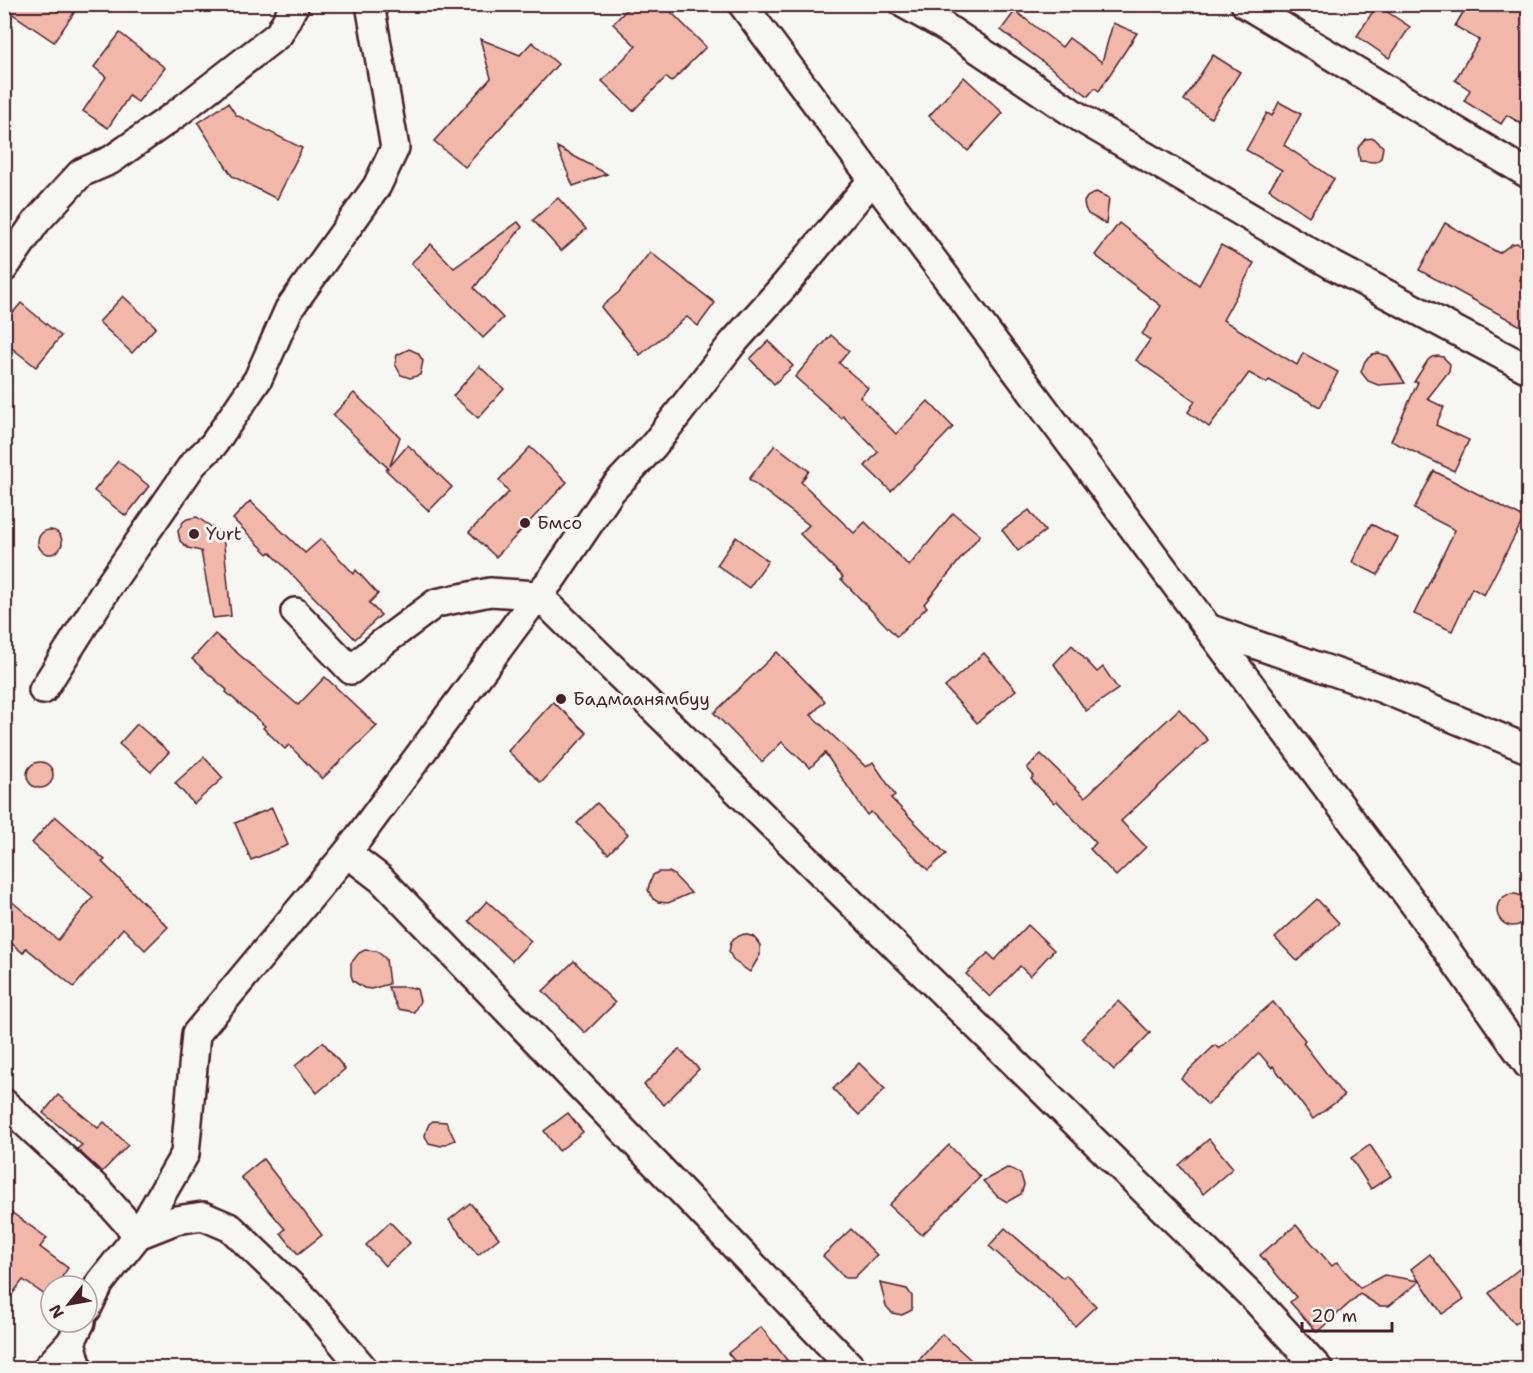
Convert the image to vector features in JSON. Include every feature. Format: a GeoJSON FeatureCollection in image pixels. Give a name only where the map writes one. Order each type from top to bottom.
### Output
{"type":"FeatureCollection","features":[{"type":"Feature","properties":{"kind":"street"},"geometry":{"type":"LineString","coordinates":[[4,268],[36,222],[81,173],[111,160],[157,128],[279,34],[295,4]]}},
{"type":"Feature","properties":{"kind":"street"},"geometry":{"type":"LineString","coordinates":[[43,690],[108,587],[193,464],[213,445],[258,379],[289,309],[377,186],[395,148],[370,4]]}},
{"type":"Feature","properties":{"kind":"street"},"geometry":{"type":"LineString","coordinates":[[742,4],[1417,908],[1528,1065]]}},
{"type":"Feature","properties":{"kind":"street"},"geometry":{"type":"LineString","coordinates":[[904,4],[945,27],[1082,119],[1312,254],[1528,369]]}},
{"type":"Feature","properties":{"kind":"street"},"geometry":{"type":"LineString","coordinates":[[1245,4],[1528,174]]}},
{"type":"Feature","properties":{"kind":"street"},"geometry":{"type":"LineString","coordinates":[[99,1285],[138,1235],[185,1155],[196,1034],[347,853],[551,580],[611,491],[654,445],[732,344],[785,285],[873,179]]}},
{"type":"Feature","properties":{"kind":"street"},"geometry":{"type":"LineString","coordinates":[[295,612],[351,670],[381,644],[436,603],[490,592],[538,595],[1254,1298],[1318,1368]]}},
{"type":"Feature","properties":{"kind":"street"},"geometry":{"type":"LineString","coordinates":[[1208,628],[1383,689],[1528,749]]}},
{"type":"Feature","properties":{"kind":"street"},"geometry":{"type":"LineString","coordinates":[[347,853],[381,879],[852,1368]]}},
{"type":"Feature","properties":{"kind":"street"},"geometry":{"type":"LineString","coordinates":[[4,1103],[98,1190],[138,1235]]}},
{"type":"Feature","properties":{"kind":"street"},"geometry":{"type":"LineString","coordinates":[[138,1235],[176,1220],[203,1216],[231,1228],[307,1301],[363,1368]]}},
{"type":"Feature","properties":{"kind":"street"},"geometry":{"type":"LineString","coordinates":[[47,1368],[74,1334]]}},
{"type":"Feature","properties":{"kind":"street"},"geometry":{"type":"LineString","coordinates":[[76,1334],[78,1368]]}},
{"type":"Feature","properties":{"kind":"building"},"geometry":{"type":"Polygon","coordinates":[[[4,4],[62,4],[74,13],[54,42],[4,8],[4,4]]]}},
{"type":"Feature","properties":{"kind":"building"},"geometry":{"type":"Polygon","coordinates":[[[632,4],[663,4],[706,47],[671,82],[666,77],[633,111],[602,81],[636,46],[613,24],[632,4]]]}},
{"type":"Feature","properties":{"kind":"building"},"geometry":{"type":"Polygon","coordinates":[[[1468,4],[1528,4],[1528,128],[1507,115],[1501,124],[1464,101],[1470,90],[1455,80],[1479,40],[1455,26],[1468,4]]]}},
{"type":"Feature","properties":{"kind":"building"},"geometry":{"type":"Polygon","coordinates":[[[1377,5],[1410,27],[1389,58],[1357,36],[1377,5]]]}},
{"type":"Feature","properties":{"kind":"building"},"geometry":{"type":"Polygon","coordinates":[[[1015,11],[1062,47],[1069,38],[1102,62],[1113,23],[1137,33],[1099,91],[1095,88],[1088,96],[1001,30],[1015,11]]]}},
{"type":"Feature","properties":{"kind":"building"},"geometry":{"type":"Polygon","coordinates":[[[120,33],[165,68],[138,102],[129,96],[108,128],[83,111],[106,77],[94,67],[120,33]]]}},
{"type":"Feature","properties":{"kind":"building"},"geometry":{"type":"Polygon","coordinates":[[[480,39],[520,55],[532,42],[558,64],[465,167],[434,141],[491,78],[480,39]]]}},
{"type":"Feature","properties":{"kind":"building"},"geometry":{"type":"Polygon","coordinates":[[[1213,55],[1240,72],[1211,118],[1184,100],[1213,55]]]}},
{"type":"Feature","properties":{"kind":"building"},"geometry":{"type":"Polygon","coordinates":[[[964,77],[1003,113],[968,151],[929,116],[964,77]]]}},
{"type":"Feature","properties":{"kind":"building"},"geometry":{"type":"Polygon","coordinates":[[[1279,102],[1301,114],[1284,145],[1334,179],[1309,216],[1269,189],[1282,170],[1246,150],[1267,113],[1272,116],[1279,102]]]}},
{"type":"Feature","properties":{"kind":"building"},"geometry":{"type":"Polygon","coordinates":[[[228,103],[236,115],[302,148],[277,199],[232,176],[198,123],[228,103]]]}},
{"type":"Feature","properties":{"kind":"building"},"geometry":{"type":"Polygon","coordinates":[[[1374,138],[1383,147],[1381,158],[1375,162],[1360,161],[1358,148],[1365,139],[1374,138]]]}},
{"type":"Feature","properties":{"kind":"building"},"geometry":{"type":"Polygon","coordinates":[[[557,147],[607,174],[573,186],[557,147]]]}},
{"type":"Feature","properties":{"kind":"building"},"geometry":{"type":"Polygon","coordinates":[[[1096,192],[1109,198],[1106,224],[1088,214],[1085,208],[1084,202],[1087,197],[1096,192]]]}},
{"type":"Feature","properties":{"kind":"building"},"geometry":{"type":"Polygon","coordinates":[[[558,198],[586,229],[561,251],[533,220],[558,198]]]}},
{"type":"Feature","properties":{"kind":"building"},"geometry":{"type":"Polygon","coordinates":[[[518,222],[522,227],[474,288],[503,318],[483,338],[411,263],[431,244],[454,268],[518,222]]]}},
{"type":"Feature","properties":{"kind":"building"},"geometry":{"type":"Polygon","coordinates":[[[1119,223],[1199,285],[1221,245],[1254,263],[1223,320],[1297,365],[1303,353],[1338,372],[1320,407],[1269,380],[1267,383],[1249,373],[1209,427],[1188,412],[1195,401],[1136,360],[1150,340],[1142,334],[1161,306],[1095,255],[1119,223]]]}},
{"type":"Feature","properties":{"kind":"building"},"geometry":{"type":"Polygon","coordinates":[[[1445,223],[1499,253],[1517,243],[1525,248],[1528,260],[1520,280],[1528,285],[1528,330],[1419,270],[1445,223]]]}},
{"type":"Feature","properties":{"kind":"building"},"geometry":{"type":"Polygon","coordinates":[[[650,252],[715,303],[698,326],[687,317],[640,355],[601,307],[619,292],[650,252]]]}},
{"type":"Feature","properties":{"kind":"building"},"geometry":{"type":"Polygon","coordinates":[[[123,296],[156,327],[132,353],[99,322],[123,296]]]}},
{"type":"Feature","properties":{"kind":"building"},"geometry":{"type":"Polygon","coordinates":[[[21,303],[61,336],[36,367],[4,342],[4,323],[21,303]]]}},
{"type":"Feature","properties":{"kind":"building"},"geometry":{"type":"Polygon","coordinates":[[[831,335],[849,351],[839,363],[868,388],[860,397],[896,434],[928,401],[953,427],[891,491],[865,466],[878,452],[843,416],[841,418],[795,377],[831,335]]]}},
{"type":"Feature","properties":{"kind":"building"},"geometry":{"type":"Polygon","coordinates":[[[768,341],[793,366],[774,384],[750,359],[768,341]]]}},
{"type":"Feature","properties":{"kind":"building"},"geometry":{"type":"Polygon","coordinates":[[[409,349],[418,353],[423,361],[420,375],[410,378],[401,375],[395,364],[397,355],[409,349]]]}},
{"type":"Feature","properties":{"kind":"building"},"geometry":{"type":"Polygon","coordinates":[[[1378,353],[1388,356],[1405,383],[1378,385],[1368,381],[1361,372],[1365,361],[1378,353]]]}},
{"type":"Feature","properties":{"kind":"building"},"geometry":{"type":"Polygon","coordinates":[[[1438,356],[1443,357],[1450,364],[1449,371],[1427,399],[1444,407],[1436,425],[1469,440],[1454,471],[1391,441],[1418,382],[1414,382],[1428,360],[1438,356]]]}},
{"type":"Feature","properties":{"kind":"building"},"geometry":{"type":"Polygon","coordinates":[[[479,366],[504,389],[478,418],[453,396],[479,366]]]}},
{"type":"Feature","properties":{"kind":"building"},"geometry":{"type":"Polygon","coordinates":[[[354,393],[400,437],[390,466],[408,445],[452,487],[429,511],[333,415],[354,393]]]}},
{"type":"Feature","properties":{"kind":"building"},"geometry":{"type":"Polygon","coordinates":[[[775,445],[809,471],[801,482],[854,533],[865,522],[909,566],[953,513],[980,535],[924,604],[927,607],[897,637],[841,579],[843,577],[800,534],[809,525],[749,479],[775,445]]]}},
{"type":"Feature","properties":{"kind":"building"},"geometry":{"type":"Polygon","coordinates":[[[530,447],[567,482],[496,557],[469,532],[509,492],[499,480],[530,447]]]}},
{"type":"Feature","properties":{"kind":"building"},"geometry":{"type":"Polygon","coordinates":[[[118,461],[149,486],[126,516],[94,491],[118,461]]]}},
{"type":"Feature","properties":{"kind":"building"},"geometry":{"type":"Polygon","coordinates":[[[1434,471],[1524,518],[1484,595],[1472,588],[1452,631],[1414,614],[1455,530],[1414,509],[1434,471]]]}},
{"type":"Feature","properties":{"kind":"building"},"geometry":{"type":"Polygon","coordinates":[[[250,501],[305,553],[321,539],[354,574],[356,570],[378,594],[369,603],[381,615],[355,639],[270,552],[268,554],[233,519],[250,501]]]}},
{"type":"Feature","properties":{"kind":"building"},"geometry":{"type":"Polygon","coordinates":[[[1029,510],[1045,531],[1018,551],[1002,530],[1029,510]]]}},
{"type":"Feature","properties":{"kind":"building"},"geometry":{"type":"Polygon","coordinates":[[[197,517],[223,535],[231,616],[213,618],[201,551],[188,548],[180,541],[178,531],[183,522],[197,517]]]}},
{"type":"Feature","properties":{"kind":"building"},"geometry":{"type":"Polygon","coordinates":[[[1371,524],[1398,538],[1378,575],[1352,562],[1371,524]]]}},
{"type":"Feature","properties":{"kind":"building"},"geometry":{"type":"Polygon","coordinates":[[[50,530],[59,533],[62,542],[59,551],[50,554],[41,551],[38,542],[41,533],[50,530]]]}},
{"type":"Feature","properties":{"kind":"building"},"geometry":{"type":"Polygon","coordinates":[[[736,537],[768,561],[749,588],[717,565],[736,537]]]}},
{"type":"Feature","properties":{"kind":"building"},"geometry":{"type":"Polygon","coordinates":[[[215,634],[298,705],[325,677],[377,726],[322,779],[289,745],[285,749],[263,728],[265,726],[192,659],[215,634]]]}},
{"type":"Feature","properties":{"kind":"building"},"geometry":{"type":"Polygon","coordinates":[[[1072,645],[1097,672],[1103,667],[1118,689],[1086,711],[1054,664],[1072,645]]]}},
{"type":"Feature","properties":{"kind":"building"},"geometry":{"type":"Polygon","coordinates":[[[777,652],[825,701],[811,715],[866,767],[873,762],[895,795],[891,798],[946,854],[928,870],[871,812],[867,815],[825,753],[810,768],[782,742],[762,762],[714,713],[777,652]]]}},
{"type":"Feature","properties":{"kind":"building"},"geometry":{"type":"Polygon","coordinates":[[[984,653],[1016,690],[977,723],[945,687],[984,653]]]}},
{"type":"Feature","properties":{"kind":"building"},"geometry":{"type":"Polygon","coordinates":[[[553,702],[587,733],[541,783],[508,751],[553,702]]]}},
{"type":"Feature","properties":{"kind":"building"},"geometry":{"type":"Polygon","coordinates":[[[1179,709],[1208,740],[1121,821],[1146,847],[1116,876],[1090,849],[1096,843],[1057,801],[1054,803],[1031,779],[1034,776],[1027,768],[1041,754],[1085,797],[1179,709]]]}},
{"type":"Feature","properties":{"kind":"building"},"geometry":{"type":"Polygon","coordinates":[[[137,724],[169,752],[151,772],[119,744],[137,724]]]}},
{"type":"Feature","properties":{"kind":"building"},"geometry":{"type":"Polygon","coordinates":[[[204,757],[223,778],[194,804],[175,783],[204,757]]]}},
{"type":"Feature","properties":{"kind":"building"},"geometry":{"type":"Polygon","coordinates":[[[40,762],[49,766],[53,775],[49,784],[40,788],[31,784],[27,775],[31,766],[40,762]]]}},
{"type":"Feature","properties":{"kind":"building"},"geometry":{"type":"Polygon","coordinates":[[[597,803],[628,834],[608,854],[577,823],[597,803]]]}},
{"type":"Feature","properties":{"kind":"building"},"geometry":{"type":"Polygon","coordinates":[[[272,808],[288,845],[251,860],[235,823],[272,808]]]}},
{"type":"Feature","properties":{"kind":"building"},"geometry":{"type":"Polygon","coordinates":[[[55,816],[105,860],[102,862],[168,927],[145,950],[123,928],[74,987],[26,948],[23,953],[4,937],[4,895],[58,940],[93,897],[32,843],[55,816]]]}},
{"type":"Feature","properties":{"kind":"building"},"geometry":{"type":"Polygon","coordinates":[[[658,872],[673,874],[691,893],[668,903],[653,899],[648,890],[653,875],[658,872]]]}},
{"type":"Feature","properties":{"kind":"building"},"geometry":{"type":"Polygon","coordinates":[[[1513,894],[1524,899],[1529,910],[1524,921],[1513,926],[1502,921],[1497,910],[1502,899],[1513,894]]]}},
{"type":"Feature","properties":{"kind":"building"},"geometry":{"type":"Polygon","coordinates":[[[1317,899],[1339,923],[1297,961],[1275,938],[1317,899]]]}},
{"type":"Feature","properties":{"kind":"building"},"geometry":{"type":"Polygon","coordinates":[[[487,901],[531,941],[512,961],[469,921],[487,901]]]}},
{"type":"Feature","properties":{"kind":"building"},"geometry":{"type":"Polygon","coordinates":[[[1028,925],[1054,950],[1030,976],[1020,966],[990,997],[966,974],[988,953],[995,960],[1028,925]]]}},
{"type":"Feature","properties":{"kind":"building"},"geometry":{"type":"Polygon","coordinates":[[[744,934],[754,937],[760,945],[760,955],[750,972],[734,961],[729,952],[734,938],[744,934]]]}},
{"type":"Feature","properties":{"kind":"building"},"geometry":{"type":"Polygon","coordinates":[[[365,950],[377,951],[386,959],[389,984],[371,989],[364,988],[353,981],[351,963],[359,953],[365,950]]]}},
{"type":"Feature","properties":{"kind":"building"},"geometry":{"type":"Polygon","coordinates":[[[574,961],[615,1003],[585,1033],[543,991],[574,961]]]}},
{"type":"Feature","properties":{"kind":"building"},"geometry":{"type":"Polygon","coordinates":[[[388,987],[417,989],[420,1001],[414,1012],[398,1009],[388,987]]]}},
{"type":"Feature","properties":{"kind":"building"},"geometry":{"type":"Polygon","coordinates":[[[1118,1001],[1150,1033],[1114,1070],[1082,1038],[1118,1001]]]}},
{"type":"Feature","properties":{"kind":"building"},"geometry":{"type":"Polygon","coordinates":[[[1273,1002],[1305,1040],[1303,1043],[1344,1096],[1313,1119],[1273,1066],[1272,1068],[1259,1053],[1208,1105],[1181,1078],[1215,1045],[1219,1049],[1273,1002]]]}},
{"type":"Feature","properties":{"kind":"building"},"geometry":{"type":"Polygon","coordinates":[[[323,1042],[345,1069],[317,1093],[295,1066],[323,1042]]]}},
{"type":"Feature","properties":{"kind":"building"},"geometry":{"type":"Polygon","coordinates":[[[679,1049],[699,1069],[664,1105],[644,1085],[679,1049]]]}},
{"type":"Feature","properties":{"kind":"building"},"geometry":{"type":"Polygon","coordinates":[[[859,1063],[885,1089],[859,1115],[833,1089],[859,1063]]]}},
{"type":"Feature","properties":{"kind":"building"},"geometry":{"type":"Polygon","coordinates":[[[58,1095],[98,1128],[104,1122],[128,1145],[102,1172],[77,1149],[82,1145],[43,1113],[58,1095]]]}},
{"type":"Feature","properties":{"kind":"building"},"geometry":{"type":"Polygon","coordinates":[[[568,1113],[583,1132],[559,1151],[544,1131],[568,1113]]]}},
{"type":"Feature","properties":{"kind":"building"},"geometry":{"type":"Polygon","coordinates":[[[433,1121],[446,1122],[455,1140],[441,1146],[429,1143],[425,1136],[429,1124],[433,1121]]]}},
{"type":"Feature","properties":{"kind":"building"},"geometry":{"type":"Polygon","coordinates":[[[1209,1139],[1233,1168],[1203,1194],[1179,1165],[1209,1139]]]}},
{"type":"Feature","properties":{"kind":"building"},"geometry":{"type":"Polygon","coordinates":[[[949,1145],[980,1177],[922,1235],[889,1205],[949,1145]]]}},
{"type":"Feature","properties":{"kind":"building"},"geometry":{"type":"Polygon","coordinates":[[[1370,1145],[1391,1176],[1371,1189],[1351,1158],[1370,1145]]]}},
{"type":"Feature","properties":{"kind":"building"},"geometry":{"type":"Polygon","coordinates":[[[263,1159],[322,1235],[298,1254],[281,1233],[285,1229],[241,1177],[263,1159]]]}},
{"type":"Feature","properties":{"kind":"building"},"geometry":{"type":"Polygon","coordinates":[[[1007,1168],[1021,1175],[1024,1185],[1021,1194],[1007,1202],[997,1196],[983,1181],[1007,1168]]]}},
{"type":"Feature","properties":{"kind":"building"},"geometry":{"type":"Polygon","coordinates":[[[470,1203],[499,1238],[478,1255],[449,1220],[470,1203]]]}},
{"type":"Feature","properties":{"kind":"building"},"geometry":{"type":"Polygon","coordinates":[[[4,1207],[47,1238],[40,1247],[68,1268],[64,1274],[39,1274],[39,1291],[23,1280],[4,1305],[4,1207]]]}},
{"type":"Feature","properties":{"kind":"building"},"geometry":{"type":"Polygon","coordinates":[[[390,1222],[410,1243],[385,1266],[366,1245],[390,1222]]]}},
{"type":"Feature","properties":{"kind":"building"},"geometry":{"type":"Polygon","coordinates":[[[1296,1225],[1332,1266],[1337,1262],[1360,1288],[1384,1275],[1419,1281],[1411,1269],[1430,1254],[1464,1299],[1442,1314],[1420,1281],[1389,1306],[1379,1306],[1360,1294],[1317,1332],[1290,1302],[1296,1297],[1260,1255],[1296,1225]]]}},
{"type":"Feature","properties":{"kind":"building"},"geometry":{"type":"Polygon","coordinates":[[[1005,1228],[1063,1278],[1066,1275],[1096,1306],[1075,1326],[1052,1301],[989,1246],[1005,1228]]]}},
{"type":"Feature","properties":{"kind":"building"},"geometry":{"type":"Polygon","coordinates":[[[851,1229],[877,1255],[854,1278],[845,1278],[823,1256],[851,1229]]]}},
{"type":"Feature","properties":{"kind":"building"},"geometry":{"type":"Polygon","coordinates":[[[1519,1269],[1528,1281],[1528,1313],[1515,1324],[1489,1293],[1519,1269]]]}},
{"type":"Feature","properties":{"kind":"building"},"geometry":{"type":"Polygon","coordinates":[[[880,1283],[907,1289],[912,1296],[912,1310],[902,1315],[892,1313],[886,1306],[880,1283]]]}},
{"type":"Feature","properties":{"kind":"building"},"geometry":{"type":"Polygon","coordinates":[[[761,1327],[793,1368],[740,1368],[728,1353],[761,1327]]]}},
{"type":"Feature","properties":{"kind":"building"},"geometry":{"type":"Polygon","coordinates":[[[942,1334],[980,1368],[912,1368],[942,1334]]]}},
{"type":"Feature","properties":{"kind":"place","name":"Бмсо"},"geometry":{"type":"Point","coordinates":[525,523]}},
{"type":"Feature","properties":{"kind":"place","name":"Yurt"},"geometry":{"type":"Point","coordinates":[194,534]}},
{"type":"Feature","properties":{"kind":"place","name":"Бадмаанямбуу"},"geometry":{"type":"Point","coordinates":[561,699]}}]}
